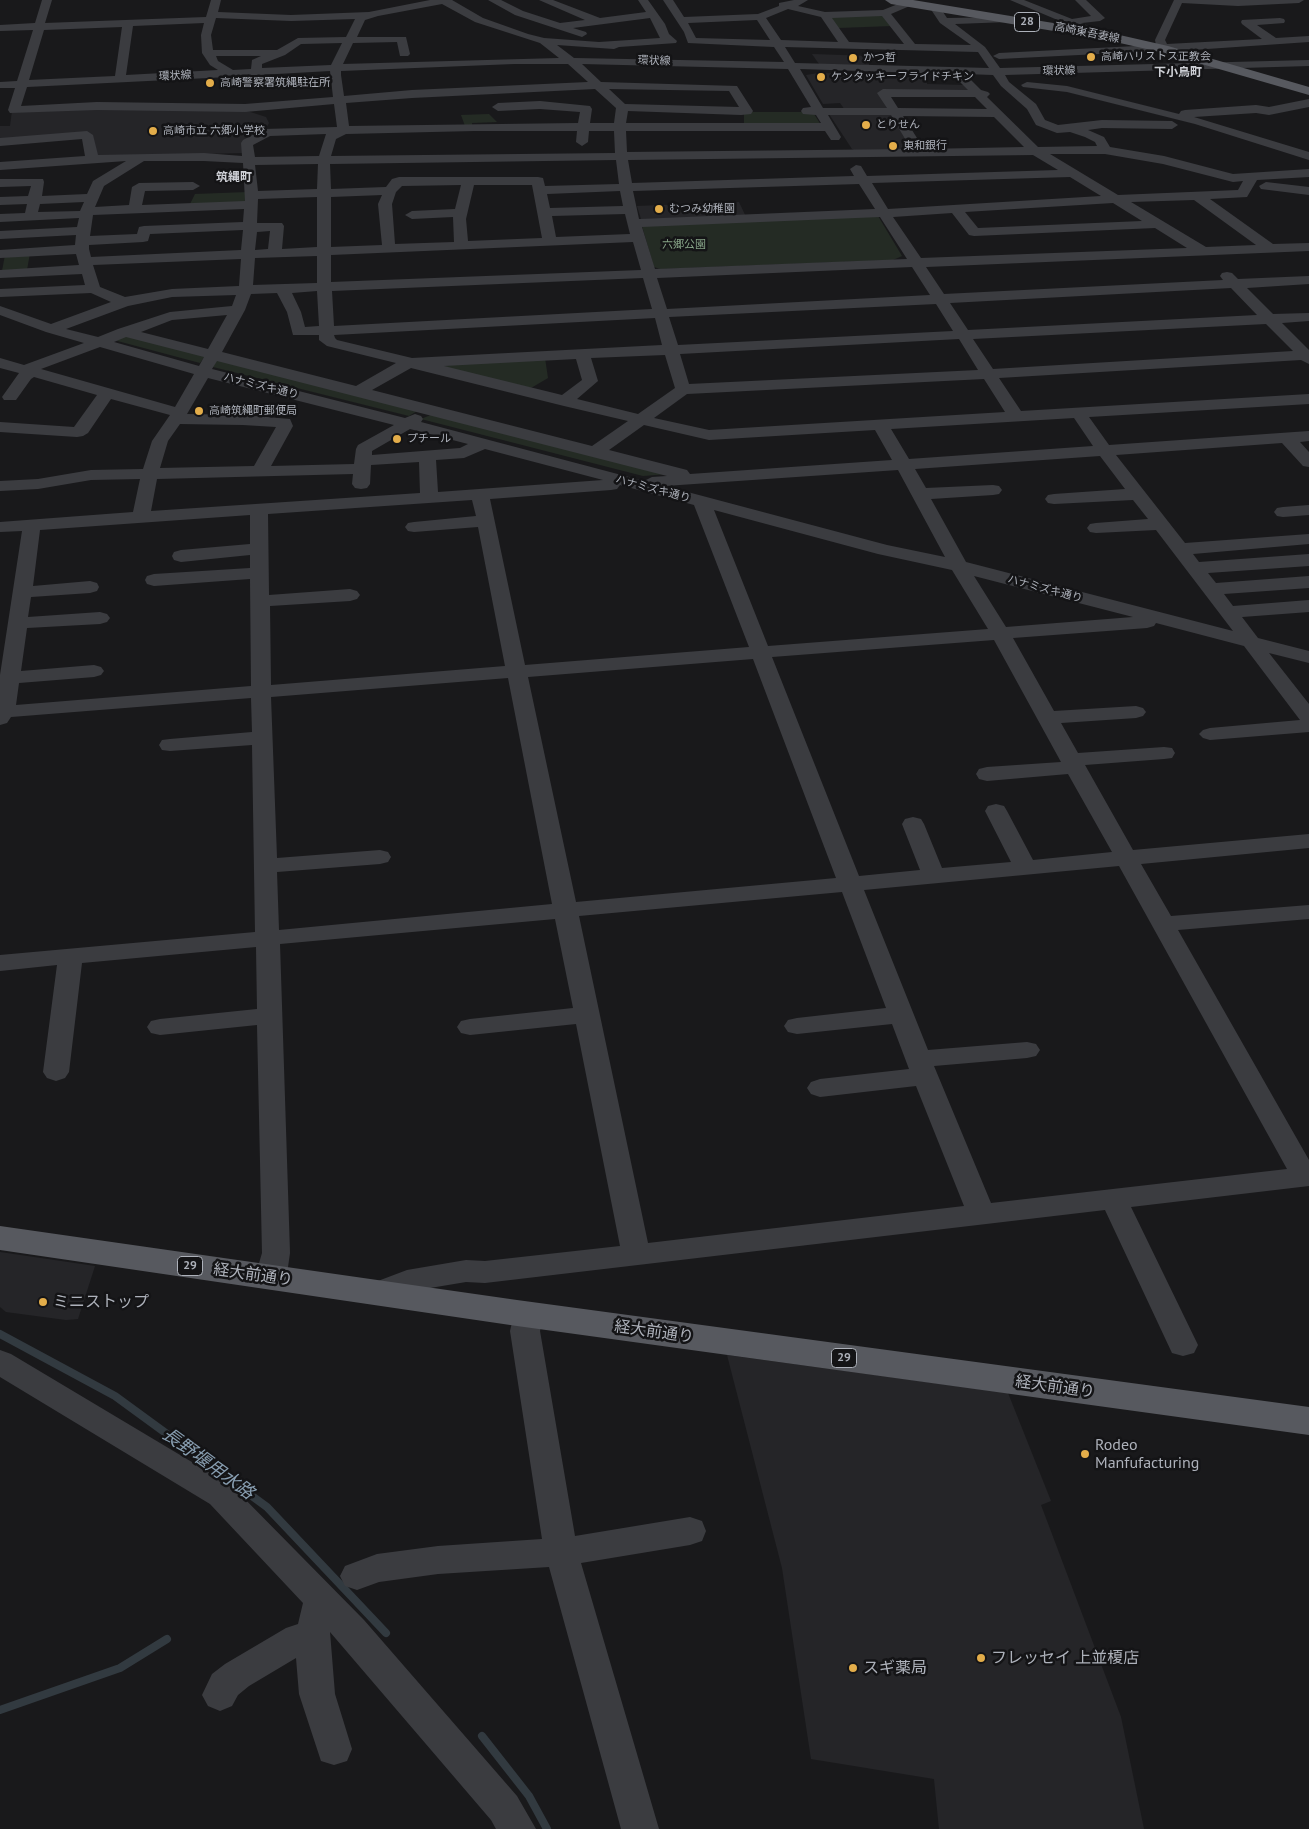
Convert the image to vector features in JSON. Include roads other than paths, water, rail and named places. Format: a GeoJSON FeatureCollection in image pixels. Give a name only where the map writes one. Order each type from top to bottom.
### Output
{"type":"FeatureCollection","features":[{"type":"Feature","properties":{"kind":"main road","name":"高崎東吾妻線"},"geometry":{"type":"LineString","coordinates":[[891,0],[1102,35],[1161,48],[1309,94]]}},
{"type":"Feature","properties":{"kind":"main road","name":"経大前通り"},"geometry":{"type":"LineString","coordinates":[[0,1238],[433,1301],[1309,1421]]}},
{"type":"Feature","properties":{"kind":"street"},"geometry":{"type":"LineString","coordinates":[[48,0],[23,86],[14,110],[97,106],[245,108],[338,100],[422,103],[467,92],[596,85],[733,88],[751,111],[622,107],[596,85],[572,62],[543,40]]}},
{"type":"Feature","properties":{"kind":"street"},"geometry":{"type":"LineString","coordinates":[[216,0],[206,35],[208,53],[214,63],[233,75],[230,101],[234,105],[245,108],[269,123],[344,130],[423,128],[499,134],[584,127],[620,127],[845,152],[1105,150],[1164,160],[1233,178],[1250,174],[1309,173]]}},
{"type":"Feature","properties":{"kind":"street"},"geometry":{"type":"LineString","coordinates":[[443,0],[479,20],[543,40],[630,48],[632,61]]}},
{"type":"Feature","properties":{"kind":"street"},"geometry":{"type":"LineString","coordinates":[[0,28],[128,24],[212,18],[291,18],[369,14],[447,0]]}},
{"type":"Feature","properties":{"kind":"street"},"geometry":{"type":"LineString","coordinates":[[544,0],[600,21]]}},
{"type":"Feature","properties":{"kind":"street"},"geometry":{"type":"LineString","coordinates":[[643,0],[660,24],[664,35]]}},
{"type":"Feature","properties":{"kind":"street"},"geometry":{"type":"LineString","coordinates":[[668,0],[682,20],[692,41],[913,48],[984,53],[1105,52],[1309,39]]}},
{"type":"Feature","properties":{"kind":"street"},"geometry":{"type":"LineString","coordinates":[[682,20],[760,17],[803,0]]}},
{"type":"Feature","properties":{"kind":"street"},"geometry":{"type":"LineString","coordinates":[[1015,0],[1102,35]]}},
{"type":"Feature","properties":{"kind":"street"},"geometry":{"type":"LineString","coordinates":[[1070,22],[1100,18],[1080,0]]}},
{"type":"Feature","properties":{"kind":"street"},"geometry":{"type":"LineString","coordinates":[[1161,48],[1160,40],[1172,12],[1180,0],[1238,3],[1299,0]]}},
{"type":"Feature","properties":{"kind":"street"},"geometry":{"type":"LineString","coordinates":[[497,2],[529,1]]}},
{"type":"Feature","properties":{"kind":"street"},"geometry":{"type":"LineString","coordinates":[[497,2],[519,13],[584,34]]}},
{"type":"Feature","properties":{"kind":"street"},"geometry":{"type":"LineString","coordinates":[[772,2],[825,15],[885,13],[908,3]]}},
{"type":"Feature","properties":{"kind":"street"},"geometry":{"type":"LineString","coordinates":[[605,6],[613,20]]}},
{"type":"Feature","properties":{"kind":"street"},"geometry":{"type":"LineString","coordinates":[[712,6],[719,18]]}},
{"type":"Feature","properties":{"kind":"street"},"geometry":{"type":"LineString","coordinates":[[935,8],[945,22],[970,39],[984,53],[1000,77],[1032,107],[1040,122]]}},
{"type":"Feature","properties":{"kind":"street"},"geometry":{"type":"LineString","coordinates":[[1172,12],[1231,10]]}},
{"type":"Feature","properties":{"kind":"street"},"geometry":{"type":"LineString","coordinates":[[885,13],[913,48]]}},
{"type":"Feature","properties":{"kind":"street"},"geometry":{"type":"LineString","coordinates":[[344,130],[338,100],[336,70],[357,24],[361,18],[369,14]]}},
{"type":"Feature","properties":{"kind":"street"},"geometry":{"type":"LineString","coordinates":[[559,27],[653,14]]}},
{"type":"Feature","properties":{"kind":"street"},"geometry":{"type":"LineString","coordinates":[[825,15],[846,46]]}},
{"type":"Feature","properties":{"kind":"street"},"geometry":{"type":"LineString","coordinates":[[760,17],[1017,418]]}},
{"type":"Feature","properties":{"kind":"street"},"geometry":{"type":"LineString","coordinates":[[945,22],[1008,19]]}},
{"type":"Feature","properties":{"kind":"street"},"geometry":{"type":"LineString","coordinates":[[1273,41],[1246,22],[1280,21]]}},
{"type":"Feature","properties":{"kind":"street"},"geometry":{"type":"LineString","coordinates":[[120,79],[128,24]]}},
{"type":"Feature","properties":{"kind":"street"},"geometry":{"type":"LineString","coordinates":[[311,26],[357,24]]}},
{"type":"Feature","properties":{"kind":"street"},"geometry":{"type":"LineString","coordinates":[[543,40],[660,24]]}},
{"type":"Feature","properties":{"kind":"street"},"geometry":{"type":"LineString","coordinates":[[590,45],[689,32]]}},
{"type":"Feature","properties":{"kind":"street"},"geometry":{"type":"LineString","coordinates":[[257,70],[256,62],[281,53],[298,41],[402,39],[404,54]]}},
{"type":"Feature","properties":{"kind":"street"},"geometry":{"type":"LineString","coordinates":[[208,53],[281,53]]}},
{"type":"Feature","properties":{"kind":"street","name":"環状線"},"geometry":{"type":"LineString","coordinates":[[0,87],[336,70],[572,62],[632,61],[1000,77],[1309,65]]}},
{"type":"Feature","properties":{"kind":"street","name":"環状線"},"geometry":{"type":"LineString","coordinates":[[336,70],[572,62],[793,68],[1000,77]]}},
{"type":"Feature","properties":{"kind":"street"},"geometry":{"type":"LineString","coordinates":[[459,66],[467,92]]}},
{"type":"Feature","properties":{"kind":"street"},"geometry":{"type":"LineString","coordinates":[[687,86],[695,66]]}},
{"type":"Feature","properties":{"kind":"street"},"geometry":{"type":"LineString","coordinates":[[958,74],[975,94],[1034,150],[1202,251],[1308,357]]}},
{"type":"Feature","properties":{"kind":"street","name":"環状線"},"geometry":{"type":"LineString","coordinates":[[23,86],[120,79],[233,75]]}},
{"type":"Feature","properties":{"kind":"street"},"geometry":{"type":"LineString","coordinates":[[1000,77],[1067,89],[1206,125],[1309,156]]}},
{"type":"Feature","properties":{"kind":"street"},"geometry":{"type":"LineString","coordinates":[[491,91],[491,113],[500,122],[499,134]]}},
{"type":"Feature","properties":{"kind":"street"},"geometry":{"type":"LineString","coordinates":[[919,151],[883,93],[1016,94]]}},
{"type":"Feature","properties":{"kind":"street"},"geometry":{"type":"LineString","coordinates":[[1281,94],[1309,94]]}},
{"type":"Feature","properties":{"kind":"street"},"geometry":{"type":"LineString","coordinates":[[1167,115],[1256,109],[1269,111],[1309,94]]}},
{"type":"Feature","properties":{"kind":"street"},"geometry":{"type":"LineString","coordinates":[[1214,102],[1263,97]]}},
{"type":"Feature","properties":{"kind":"street"},"geometry":{"type":"LineString","coordinates":[[422,103],[423,128]]}},
{"type":"Feature","properties":{"kind":"street"},"geometry":{"type":"LineString","coordinates":[[491,107],[540,105],[586,109],[581,156]]}},
{"type":"Feature","properties":{"kind":"street"},"geometry":{"type":"LineString","coordinates":[[622,107],[620,127],[623,171],[632,216],[683,389]]}},
{"type":"Feature","properties":{"kind":"street"},"geometry":{"type":"LineString","coordinates":[[792,111],[995,113]]}},
{"type":"Feature","properties":{"kind":"street"},"geometry":{"type":"LineString","coordinates":[[383,129],[384,114]]}},
{"type":"Feature","properties":{"kind":"street"},"geometry":{"type":"LineString","coordinates":[[1006,123],[1040,122],[1056,129],[1102,124],[1206,125]]}},
{"type":"Feature","properties":{"kind":"street"},"geometry":{"type":"LineString","coordinates":[[141,516],[150,473],[160,441],[179,416],[204,372],[238,310],[246,289],[251,195],[248,143],[269,123]]}},
{"type":"Feature","properties":{"kind":"street"},"geometry":{"type":"LineString","coordinates":[[0,166],[92,158],[141,157],[204,157],[249,161],[495,157],[510,152],[581,156],[622,155],[829,127]]}},
{"type":"Feature","properties":{"kind":"street"},"geometry":{"type":"LineString","coordinates":[[1071,128],[1100,140],[1105,150]]}},
{"type":"Feature","properties":{"kind":"street"},"geometry":{"type":"LineString","coordinates":[[344,130],[330,137],[324,160],[324,286],[327,340],[332,343],[642,420],[710,434],[1017,418],[1309,399]]}},
{"type":"Feature","properties":{"kind":"street"},"geometry":{"type":"LineString","coordinates":[[0,142],[87,135],[92,158]]}},
{"type":"Feature","properties":{"kind":"street"},"geometry":{"type":"LineString","coordinates":[[382,159],[386,146]]}},
{"type":"Feature","properties":{"kind":"street"},"geometry":{"type":"LineString","coordinates":[[1266,158],[1292,150]]}},
{"type":"Feature","properties":{"kind":"street"},"geometry":{"type":"LineString","coordinates":[[93,289],[84,250],[89,208],[98,184],[141,157]]}},
{"type":"Feature","properties":{"kind":"street"},"geometry":{"type":"LineString","coordinates":[[185,208],[204,157]]}},
{"type":"Feature","properties":{"kind":"street"},"geometry":{"type":"LineString","coordinates":[[494,181],[495,157]]}},
{"type":"Feature","properties":{"kind":"street"},"geometry":{"type":"LineString","coordinates":[[389,249],[385,204],[393,187],[445,158]]}},
{"type":"Feature","properties":{"kind":"street"},"geometry":{"type":"LineString","coordinates":[[1164,160],[1241,166],[1250,174],[1309,191]]}},
{"type":"Feature","properties":{"kind":"street"},"geometry":{"type":"LineString","coordinates":[[623,171],[641,170]]}},
{"type":"Feature","properties":{"kind":"street"},"geometry":{"type":"LineString","coordinates":[[659,170],[664,186]]}},
{"type":"Feature","properties":{"kind":"street"},"geometry":{"type":"LineString","coordinates":[[540,190],[1072,173]]}},
{"type":"Feature","properties":{"kind":"street"},"geometry":{"type":"LineString","coordinates":[[544,212],[632,216],[885,213],[1115,199],[1242,194],[1250,174]]}},
{"type":"Feature","properties":{"kind":"street"},"geometry":{"type":"LineString","coordinates":[[460,246],[459,219],[469,181]]}},
{"type":"Feature","properties":{"kind":"street"},"geometry":{"type":"LineString","coordinates":[[0,201],[35,200],[89,208],[185,208],[251,195],[324,188],[393,187],[469,181],[538,181],[550,242]]}},
{"type":"Feature","properties":{"kind":"street"},"geometry":{"type":"LineString","coordinates":[[0,183],[38,182],[31,217]]}},
{"type":"Feature","properties":{"kind":"street"},"geometry":{"type":"LineString","coordinates":[[135,209],[139,187],[193,186]]}},
{"type":"Feature","properties":{"kind":"street"},"geometry":{"type":"LineString","coordinates":[[1197,196],[1269,248]]}},
{"type":"Feature","properties":{"kind":"street"},"geometry":{"type":"LineString","coordinates":[[0,218],[31,217],[89,208]]}},
{"type":"Feature","properties":{"kind":"street"},"geometry":{"type":"LineString","coordinates":[[956,209],[974,232],[1157,224]]}},
{"type":"Feature","properties":{"kind":"street"},"geometry":{"type":"LineString","coordinates":[[412,215],[460,213]]}},
{"type":"Feature","properties":{"kind":"street"},"geometry":{"type":"LineString","coordinates":[[0,274],[84,250],[143,238],[144,230],[277,226],[275,254]]}},
{"type":"Feature","properties":{"kind":"street"},"geometry":{"type":"LineString","coordinates":[[1002,231],[1022,258]]}},
{"type":"Feature","properties":{"kind":"street"},"geometry":{"type":"LineString","coordinates":[[0,236],[84,250]]}},
{"type":"Feature","properties":{"kind":"street"},"geometry":{"type":"LineString","coordinates":[[0,254],[84,250],[247,256],[639,238]]}},
{"type":"Feature","properties":{"kind":"street"},"geometry":{"type":"LineString","coordinates":[[51,328],[124,302],[172,293],[1309,246]]}},
{"type":"Feature","properties":{"kind":"street"},"geometry":{"type":"LineString","coordinates":[[282,288],[294,312],[298,332],[1309,280]]}},
{"type":"Feature","properties":{"kind":"street"},"geometry":{"type":"LineString","coordinates":[[0,293],[93,289],[124,302]]}},
{"type":"Feature","properties":{"kind":"street","name":"ハナミズキ通り"},"geometry":{"type":"LineString","coordinates":[[0,310],[96,342],[204,372],[407,423],[885,550],[959,566],[1309,657]]}},
{"type":"Feature","properties":{"kind":"street"},"geometry":{"type":"LineString","coordinates":[[10,397],[28,371],[96,342],[170,316],[238,310]]}},
{"type":"Feature","properties":{"kind":"street"},"geometry":{"type":"LineString","coordinates":[[359,391],[408,363],[1309,317]]}},
{"type":"Feature","properties":{"kind":"street"},"geometry":{"type":"LineString","coordinates":[[123,332],[699,478]]}},
{"type":"Feature","properties":{"kind":"street"},"geometry":{"type":"LineString","coordinates":[[564,401],[590,381],[582,354]]}},
{"type":"Feature","properties":{"kind":"street"},"geometry":{"type":"LineString","coordinates":[[597,451],[683,389],[1308,357]]}},
{"type":"Feature","properties":{"kind":"street"},"geometry":{"type":"LineString","coordinates":[[0,363],[107,393],[179,416],[284,423],[286,426],[260,471]]}},
{"type":"Feature","properties":{"kind":"street"},"geometry":{"type":"LineString","coordinates":[[0,427],[76,432],[82,429],[107,393]]}},
{"type":"Feature","properties":{"kind":"street"},"geometry":{"type":"LineString","coordinates":[[360,502],[364,450],[430,410]]}},
{"type":"Feature","properties":{"kind":"street"},"geometry":{"type":"LineString","coordinates":[[1079,414],[1250,641],[1303,701],[1309,718]]}},
{"type":"Feature","properties":{"kind":"street"},"geometry":{"type":"LineString","coordinates":[[380,1292],[408,1281],[466,1272],[485,1272],[1112,1198],[1307,1177],[1000,633],[959,566],[904,465],[880,426]]}},
{"type":"Feature","properties":{"kind":"street"},"geometry":{"type":"LineString","coordinates":[[0,527],[1309,436]]}},
{"type":"Feature","properties":{"kind":"street"},"geometry":{"type":"LineString","coordinates":[[1287,438],[1309,462]]}},
{"type":"Feature","properties":{"kind":"street"},"geometry":{"type":"LineString","coordinates":[[0,486],[38,484],[91,476],[260,471],[363,465],[464,453],[481,444]]}},
{"type":"Feature","properties":{"kind":"street"},"geometry":{"type":"LineString","coordinates":[[427,456],[429,497]]}},
{"type":"Feature","properties":{"kind":"street"},"geometry":{"type":"LineString","coordinates":[[920,494],[993,490]]}},
{"type":"Feature","properties":{"kind":"street"},"geometry":{"type":"LineString","coordinates":[[480,494],[636,1254]]}},
{"type":"Feature","properties":{"kind":"street"},"geometry":{"type":"LineString","coordinates":[[1054,499],[1138,494]]}},
{"type":"Feature","properties":{"kind":"street"},"geometry":{"type":"LineString","coordinates":[[702,502],[901,1015],[982,1214]]}},
{"type":"Feature","properties":{"kind":"street"},"geometry":{"type":"LineString","coordinates":[[258,508],[276,1261],[270,1277]]}},
{"type":"Feature","properties":{"kind":"street"},"geometry":{"type":"LineString","coordinates":[[1283,512],[1309,510]]}},
{"type":"Feature","properties":{"kind":"street"},"geometry":{"type":"LineString","coordinates":[[414,527],[486,521]]}},
{"type":"Feature","properties":{"kind":"street"},"geometry":{"type":"LineString","coordinates":[[32,524],[10,678],[1,714],[261,691],[1168,620]]}},
{"type":"Feature","properties":{"kind":"street"},"geometry":{"type":"LineString","coordinates":[[1096,528],[1161,524]]}},
{"type":"Feature","properties":{"kind":"street"},"geometry":{"type":"LineString","coordinates":[[1180,549],[1309,539]]}},
{"type":"Feature","properties":{"kind":"street"},"geometry":{"type":"LineString","coordinates":[[181,556],[259,550]]}},
{"type":"Feature","properties":{"kind":"street"},"geometry":{"type":"LineString","coordinates":[[1195,568],[1309,560]]}},
{"type":"Feature","properties":{"kind":"street"},"geometry":{"type":"LineString","coordinates":[[154,580],[260,573]]}},
{"type":"Feature","properties":{"kind":"street"},"geometry":{"type":"LineString","coordinates":[[1211,589],[1309,582]]}},
{"type":"Feature","properties":{"kind":"street"},"geometry":{"type":"LineString","coordinates":[[22,592],[90,587]]}},
{"type":"Feature","properties":{"kind":"street"},"geometry":{"type":"LineString","coordinates":[[260,601],[350,595]]}},
{"type":"Feature","properties":{"kind":"street"},"geometry":{"type":"LineString","coordinates":[[1228,612],[1309,606]]}},
{"type":"Feature","properties":{"kind":"street"},"geometry":{"type":"LineString","coordinates":[[18,623],[100,618]]}},
{"type":"Feature","properties":{"kind":"street"},"geometry":{"type":"LineString","coordinates":[[10,678],[94,671]]}},
{"type":"Feature","properties":{"kind":"street"},"geometry":{"type":"LineString","coordinates":[[1048,718],[1136,712]]}},
{"type":"Feature","properties":{"kind":"street"},"geometry":{"type":"LineString","coordinates":[[1210,734],[1309,726]]}},
{"type":"Feature","properties":{"kind":"street"},"geometry":{"type":"LineString","coordinates":[[170,744],[262,738]]}},
{"type":"Feature","properties":{"kind":"street"},"geometry":{"type":"LineString","coordinates":[[987,774],[1164,753]]}},
{"type":"Feature","properties":{"kind":"street"},"geometry":{"type":"LineString","coordinates":[[996,811],[1025,867]]}},
{"type":"Feature","properties":{"kind":"street"},"geometry":{"type":"LineString","coordinates":[[913,824],[934,875]]}},
{"type":"Feature","properties":{"kind":"street"},"geometry":{"type":"LineString","coordinates":[[0,963],[1309,841]]}},
{"type":"Feature","properties":{"kind":"street"},"geometry":{"type":"LineString","coordinates":[[266,866],[380,857]]}},
{"type":"Feature","properties":{"kind":"street"},"geometry":{"type":"LineString","coordinates":[[1163,924],[1309,912]]}},
{"type":"Feature","properties":{"kind":"street"},"geometry":{"type":"LineString","coordinates":[[56,1072],[70,956]]}},
{"type":"Feature","properties":{"kind":"street"},"geometry":{"type":"LineString","coordinates":[[470,1027],[587,1015]]}},
{"type":"Feature","properties":{"kind":"street"},"geometry":{"type":"LineString","coordinates":[[796,1026],[901,1015]]}},
{"type":"Feature","properties":{"kind":"street"},"geometry":{"type":"LineString","coordinates":[[160,1027],[270,1016]]}},
{"type":"Feature","properties":{"kind":"street"},"geometry":{"type":"LineString","coordinates":[[820,1088],[1027,1050]]}},
{"type":"Feature","properties":{"kind":"street"},"geometry":{"type":"LineString","coordinates":[[1112,1198],[1183,1345]]}},
{"type":"Feature","properties":{"kind":"street"},"geometry":{"type":"LineString","coordinates":[[433,1301],[436,1290],[445,1282],[485,1272]]}},
{"type":"Feature","properties":{"kind":"street"},"geometry":{"type":"LineString","coordinates":[[529,1314],[525,1331],[561,1552],[640,1829]]}},
{"type":"Feature","properties":{"kind":"street"},"geometry":{"type":"LineString","coordinates":[[0,1362],[221,1496],[352,1631],[504,1808],[517,1829]]}},
{"type":"Feature","properties":{"kind":"street"},"geometry":{"type":"LineString","coordinates":[[357,1576],[377,1568],[438,1560],[561,1552],[690,1531]]}},
{"type":"Feature","properties":{"kind":"street"},"geometry":{"type":"LineString","coordinates":[[321,1598],[313,1633],[317,1694],[334,1748]]}},
{"type":"Feature","properties":{"kind":"street"},"geometry":{"type":"LineString","coordinates":[[220,1695],[224,1685],[237,1675],[298,1639],[313,1633]]}},
{"type":"Feature","properties":{"kind":"waterway","name":"長野堰用水路"},"geometry":{"type":"LineString","coordinates":[[0,1334],[115,1396],[267,1507],[386,1633]]}},
{"type":"Feature","properties":{"kind":"waterway"},"geometry":{"type":"LineString","coordinates":[[0,1710],[120,1668],[167,1639]]}},
{"type":"Feature","properties":{"kind":"waterway","name":"長野堰用水路"},"geometry":{"type":"LineString","coordinates":[[482,1736],[529,1796],[547,1829]]}},
{"type":"Feature","properties":{"kind":"place","name":"高崎ハリストス正教会"},"geometry":{"type":"Point","coordinates":[1091,57]}},
{"type":"Feature","properties":{"kind":"place","name":"かつ哲"},"geometry":{"type":"Point","coordinates":[853,58]}},
{"type":"Feature","properties":{"kind":"place","name":"ケンタッキーフライドチキン"},"geometry":{"type":"Point","coordinates":[821,77]}},
{"type":"Feature","properties":{"kind":"place","name":"高崎警察署筑縄駐在所"},"geometry":{"type":"Point","coordinates":[210,83]}},
{"type":"Feature","properties":{"kind":"place","name":"とりせん"},"geometry":{"type":"Point","coordinates":[866,125]}},
{"type":"Feature","properties":{"kind":"place","name":"高崎市立 六郷小学校"},"geometry":{"type":"Point","coordinates":[153,131]}},
{"type":"Feature","properties":{"kind":"place","name":"東和銀行"},"geometry":{"type":"Point","coordinates":[893,146]}},
{"type":"Feature","properties":{"kind":"place","name":"むつみ幼稚園"},"geometry":{"type":"Point","coordinates":[659,209]}},
{"type":"Feature","properties":{"kind":"place","name":"高崎筑縄町郵便局"},"geometry":{"type":"Point","coordinates":[199,411]}},
{"type":"Feature","properties":{"kind":"place","name":"プチール"},"geometry":{"type":"Point","coordinates":[397,439]}},
{"type":"Feature","properties":{"kind":"place","name":"ミニストップ"},"geometry":{"type":"Point","coordinates":[43,1302]}},
{"type":"Feature","properties":{"kind":"place","name":"Rodeo Manfufacturing"},"geometry":{"type":"Point","coordinates":[1085,1454]}},
{"type":"Feature","properties":{"kind":"place","name":"フレッセイ 上並榎店"},"geometry":{"type":"Point","coordinates":[981,1658]}},
{"type":"Feature","properties":{"kind":"place","name":"スギ薬局"},"geometry":{"type":"Point","coordinates":[853,1668]}},
{"type":"Feature","properties":{"kind":"district","name":"下小鳥町"},"geometry":{"type":"Point","coordinates":[1178,73]}},
{"type":"Feature","properties":{"kind":"district","name":"筑縄町"},"geometry":{"type":"Point","coordinates":[234,178]}},
{"type":"Feature","properties":{"kind":"park label","name":"六郷公園"},"geometry":{"type":"Point","coordinates":[684,245]}}]}
